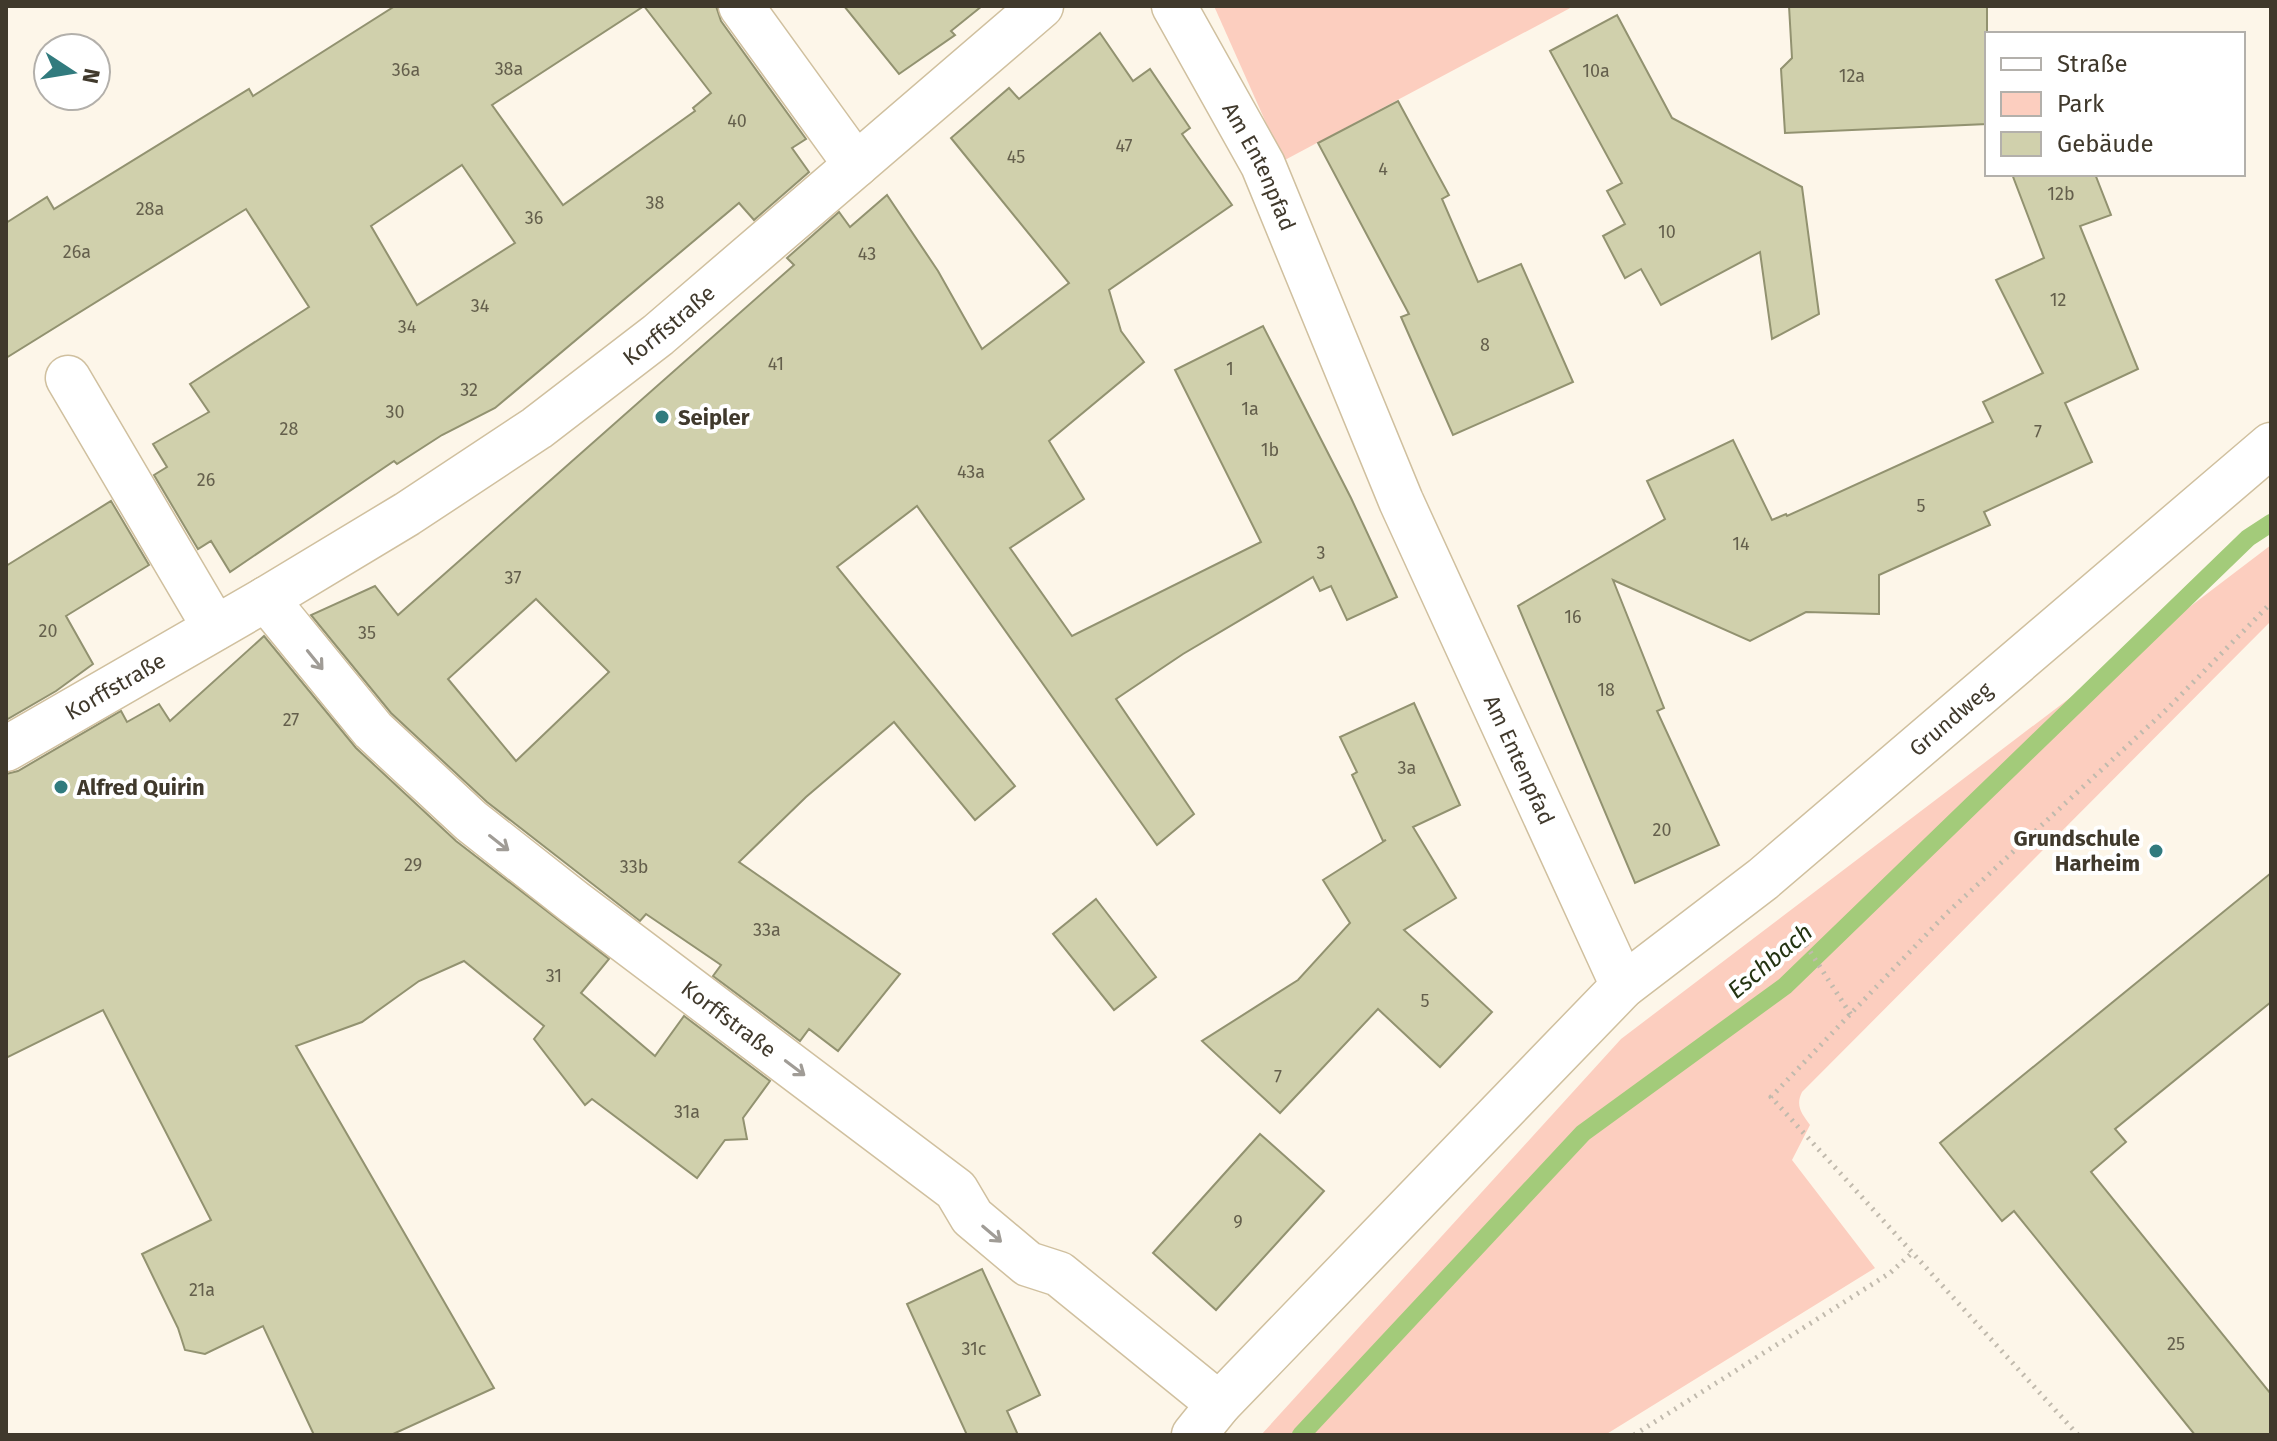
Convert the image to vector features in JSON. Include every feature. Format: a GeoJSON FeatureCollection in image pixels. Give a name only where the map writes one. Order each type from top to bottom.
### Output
{"type":"FeatureCollection","features":[{"type":"Feature","properties":{"kind":"street"},"geometry":{"type":"LineString","coordinates":[[741,6],[856,165]]}},
{"type":"Feature","properties":{"kind":"street","name":"Korffstraße"},"geometry":{"type":"LineString","coordinates":[[6,749],[407,514],[537,428],[658,335],[1041,6]]}},
{"type":"Feature","properties":{"kind":"street","name":"Am Entenpfad"},"geometry":{"type":"LineString","coordinates":[[1174,6],[1263,165],[1401,501],[1623,986]]}},
{"type":"Feature","properties":{"kind":"street"},"geometry":{"type":"LineString","coordinates":[[68,378],[215,628]]}},
{"type":"Feature","properties":{"kind":"street","name":"Grundweg"},"geometry":{"type":"LineString","coordinates":[[1623,986],[1763,879],[2271,445]]}},
{"type":"Feature","properties":{"kind":"street","name":"Korffstraße"},"geometry":{"type":"LineString","coordinates":[[266,599],[373,730],[471,821],[956,1190],[972,1217],[1028,1264],[1059,1274],[1206,1420]]}},
{"type":"Feature","properties":{"kind":"street"},"geometry":{"type":"LineString","coordinates":[[1206,1420],[1623,986]]}},
{"type":"Feature","properties":{"kind":"path"},"geometry":{"type":"LineString","coordinates":[[2078,1435],[1771,1097],[1947,913],[2167,709],[2271,603]]}},
{"type":"Feature","properties":{"kind":"path"},"geometry":{"type":"LineString","coordinates":[[1763,879],[1851,1015]]}},
{"type":"Feature","properties":{"kind":"path"},"geometry":{"type":"LineString","coordinates":[[1634,1435],[1890,1273],[1913,1252]]}},
{"type":"Feature","properties":{"kind":"green space"},"geometry":{"type":"Polygon","coordinates":[[[1214,6],[1574,6],[1283,161],[1214,6]]]}},
{"type":"Feature","properties":{"kind":"green space"},"geometry":{"type":"Polygon","coordinates":[[[2271,545],[2271,621],[1802,1092],[1799,1106],[1810,1125],[1792,1160],[1875,1268],[1605,1435],[1261,1435],[1621,1039],[2271,545]]]}},
{"type":"Feature","properties":{"kind":"building"},"geometry":{"type":"Polygon","coordinates":[[[395,6],[644,6],[716,6],[721,21],[806,139],[792,148],[809,172],[754,220],[739,203],[495,408],[442,435],[397,464],[394,461],[230,572],[211,541],[198,549],[154,475],[167,467],[153,444],[209,412],[190,384],[309,307],[246,209],[6,358],[6,223],[47,197],[54,209],[249,89],[253,96],[395,6]],[[644,6],[492,105],[563,205],[695,111],[693,108],[711,93],[644,6]],[[462,165],[371,226],[417,305],[515,243],[462,165]]]}},
{"type":"Feature","properties":{"kind":"building"},"geometry":{"type":"Polygon","coordinates":[[[844,6],[982,6],[951,31],[955,35],[899,74],[844,6]]]}},
{"type":"Feature","properties":{"kind":"building"},"geometry":{"type":"Polygon","coordinates":[[[1789,6],[1987,6],[1985,124],[1785,133],[1781,69],[1792,58],[1789,6]]]}},
{"type":"Feature","properties":{"kind":"building"},"geometry":{"type":"Polygon","coordinates":[[[1617,15],[1672,118],[1802,187],[1819,314],[1772,339],[1760,252],[1661,305],[1641,269],[1625,278],[1603,236],[1625,224],[1607,191],[1622,183],[1550,51],[1617,15]]]}},
{"type":"Feature","properties":{"kind":"building"},"geometry":{"type":"Polygon","coordinates":[[[1100,33],[1133,81],[1150,69],[1190,128],[1182,134],[1232,205],[1109,290],[1121,331],[1144,362],[1049,441],[1084,499],[1010,548],[1072,636],[1261,542],[1175,370],[1263,326],[1351,498],[1397,597],[1347,620],[1331,586],[1320,591],[1313,577],[1183,654],[1116,699],[1194,814],[1157,845],[917,506],[837,567],[1015,786],[975,820],[894,722],[806,797],[739,862],[900,974],[838,1051],[809,1029],[800,1041],[713,976],[721,965],[646,914],[640,921],[487,802],[391,713],[311,615],[375,586],[398,615],[794,265],[787,258],[839,212],[850,227],[887,195],[938,271],[982,349],[1069,283],[951,138],[1009,88],[1019,99],[1100,33]],[[536,599],[448,679],[516,761],[609,672],[536,599]]]}},
{"type":"Feature","properties":{"kind":"building"},"geometry":{"type":"Polygon","coordinates":[[[1398,101],[1449,195],[1442,199],[1478,282],[1521,264],[1573,382],[1453,435],[1401,317],[1409,314],[1318,143],[1398,101]]]}},
{"type":"Feature","properties":{"kind":"building"},"geometry":{"type":"Polygon","coordinates":[[[2013,176],[2096,176],[2111,215],[2080,226],[2138,369],[2065,403],[2092,462],[1984,512],[1990,525],[1879,575],[1879,614],[1806,612],[1750,641],[1613,580],[1664,708],[1657,711],[1719,845],[1635,883],[1518,606],[1665,519],[1647,481],[1733,440],[1772,520],[1787,516],[1993,422],[1983,402],[2043,373],[1996,280],[2044,258],[2013,176]]]}},
{"type":"Feature","properties":{"kind":"building"},"geometry":{"type":"Polygon","coordinates":[[[111,501],[149,565],[66,616],[93,664],[56,691],[6,720],[6,566],[111,501]]]}},
{"type":"Feature","properties":{"kind":"building"},"geometry":{"type":"Polygon","coordinates":[[[264,636],[356,748],[456,841],[609,959],[581,993],[655,1056],[684,1016],[770,1081],[743,1118],[747,1139],[725,1140],[697,1178],[592,1099],[585,1105],[534,1039],[544,1026],[464,961],[419,981],[362,1022],[296,1046],[494,1388],[391,1435],[314,1435],[263,1326],[205,1354],[185,1350],[178,1328],[142,1254],[211,1220],[103,1010],[6,1058],[6,774],[18,771],[121,711],[127,722],[159,704],[170,721],[264,636]]]}},
{"type":"Feature","properties":{"kind":"building"},"geometry":{"type":"Polygon","coordinates":[[[1414,703],[1460,805],[1413,827],[1456,898],[1404,930],[1492,1012],[1440,1067],[1378,1009],[1280,1113],[1202,1041],[1298,980],[1350,923],[1323,880],[1386,840],[1383,841],[1352,775],[1357,772],[1340,737],[1414,703]]]}},
{"type":"Feature","properties":{"kind":"building"},"geometry":{"type":"Polygon","coordinates":[[[2271,873],[2271,1002],[2115,1129],[2126,1142],[2091,1172],[2271,1394],[2271,1435],[2195,1435],[2014,1211],[2002,1221],[1940,1143],[2271,873]]]}},
{"type":"Feature","properties":{"kind":"building"},"geometry":{"type":"Polygon","coordinates":[[[1096,899],[1156,977],[1114,1010],[1053,934],[1096,899]]]}},
{"type":"Feature","properties":{"kind":"building"},"geometry":{"type":"Polygon","coordinates":[[[1260,1134],[1324,1191],[1216,1310],[1153,1253],[1260,1134]]]}},
{"type":"Feature","properties":{"kind":"building"},"geometry":{"type":"Polygon","coordinates":[[[982,1269],[1040,1395],[1007,1411],[1018,1435],[967,1435],[907,1304],[982,1269]]]}},
{"type":"Feature","properties":{"kind":"waterway","name":"Eschbach"},"geometry":{"type":"LineString","coordinates":[[1301,1435],[1583,1133],[1785,986],[2248,538],[2271,523]]}},
{"type":"Feature","properties":{"kind":"place","name":"Seipler"},"geometry":{"type":"Point","coordinates":[662,417]}},
{"type":"Feature","properties":{"kind":"place","name":"Alfred Quirin"},"geometry":{"type":"Point","coordinates":[61,787]}},
{"type":"Feature","properties":{"kind":"place","name":"Grundschule Harheim"},"geometry":{"type":"Point","coordinates":[2156,851]}}]}
